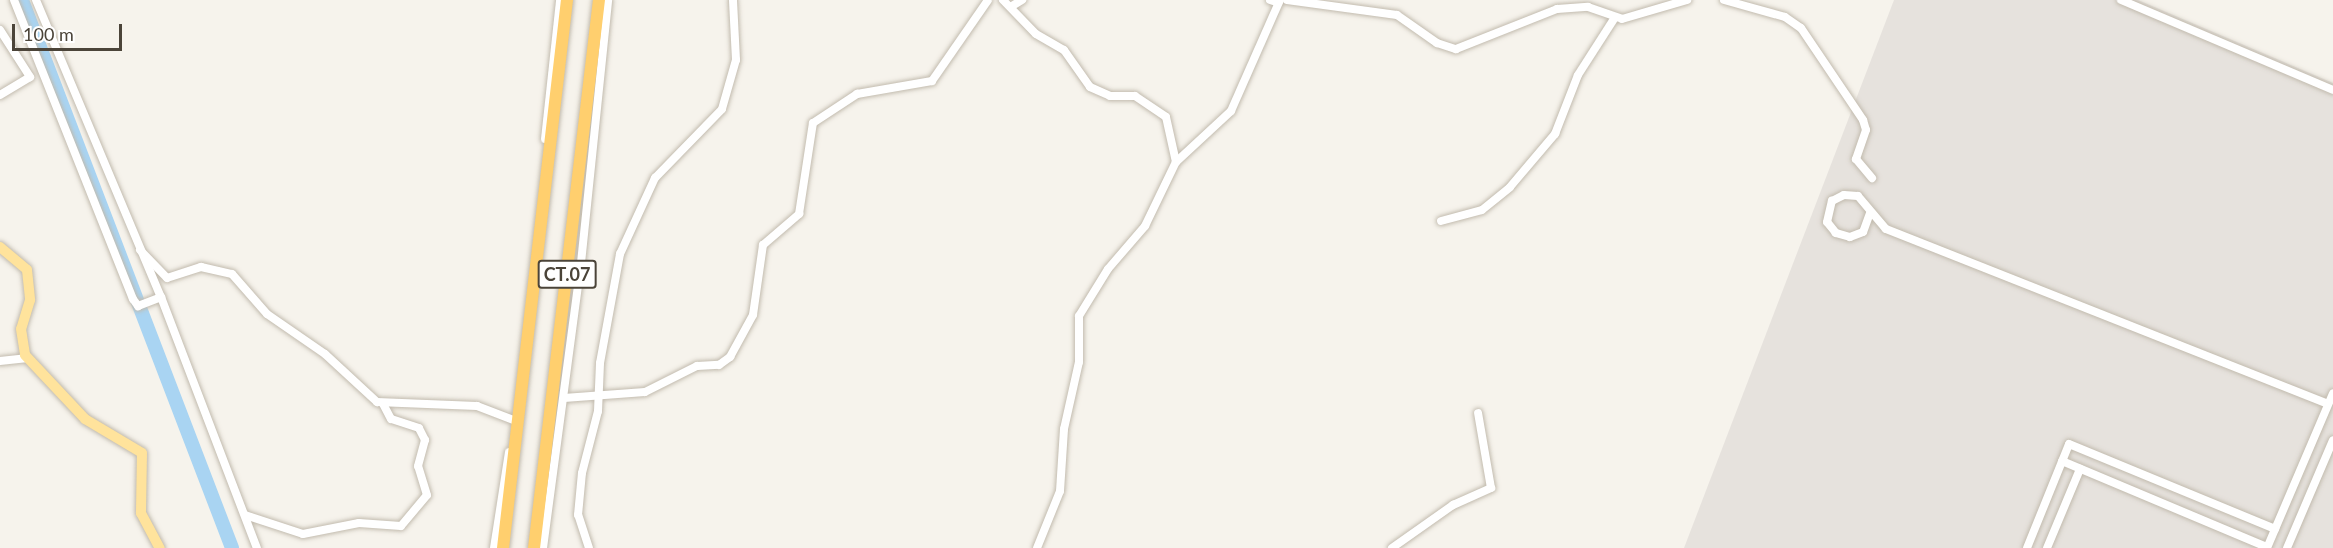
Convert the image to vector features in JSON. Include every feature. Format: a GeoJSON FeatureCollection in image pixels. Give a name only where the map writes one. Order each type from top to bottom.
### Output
{"type":"FeatureCollection","features":[{"type":"Feature","properties":{"kind":"highway","name":"CT.07"},"geometry":{"type":"LineString","coordinates":[[503,548],[567,0]]}},
{"type":"Feature","properties":{"kind":"highway","name":"CT.07"},"geometry":{"type":"LineString","coordinates":[[534,548],[599,0]]}},
{"type":"Feature","properties":{"kind":"main road"},"geometry":{"type":"LineString","coordinates":[[0,247],[27,270],[30,300],[21,329],[28,358],[85,419],[142,453],[141,513],[160,548]]}},
{"type":"Feature","properties":{"kind":"street"},"geometry":{"type":"LineString","coordinates":[[14,0],[140,305],[160,297]]}},
{"type":"Feature","properties":{"kind":"street"},"geometry":{"type":"LineString","coordinates":[[36,0],[160,297],[256,548]]}},
{"type":"Feature","properties":{"kind":"street"},"geometry":{"type":"LineString","coordinates":[[494,548],[513,420],[560,0]]}},
{"type":"Feature","properties":{"kind":"street"},"geometry":{"type":"LineString","coordinates":[[543,548],[564,398],[608,0]]}},
{"type":"Feature","properties":{"kind":"street"},"geometry":{"type":"LineString","coordinates":[[590,548],[579,502],[600,397],[600,363],[620,254],[655,178],[722,109],[736,60],[733,0]]}},
{"type":"Feature","properties":{"kind":"street"},"geometry":{"type":"LineString","coordinates":[[564,398],[600,397],[657,389],[697,366],[719,365],[730,357],[753,315],[763,245],[799,214],[813,123],[857,94],[932,81],[988,0]]}},
{"type":"Feature","properties":{"kind":"street"},"geometry":{"type":"LineString","coordinates":[[1003,0],[1012,6],[1036,34],[1064,50],[1090,87],[1110,96],[1136,96],[1166,117],[1176,162]]}},
{"type":"Feature","properties":{"kind":"street"},"geometry":{"type":"LineString","coordinates":[[1012,6],[1022,0]]}},
{"type":"Feature","properties":{"kind":"street"},"geometry":{"type":"LineString","coordinates":[[1037,548],[1060,491],[1064,429],[1079,362],[1079,316],[1108,269],[1145,226],[1176,162],[1231,111],[1280,2],[1270,0]]}},
{"type":"Feature","properties":{"kind":"street"},"geometry":{"type":"LineString","coordinates":[[1287,0],[1397,15],[1437,43],[1456,49],[1572,6],[1614,19],[1687,0]]}},
{"type":"Feature","properties":{"kind":"street"},"geometry":{"type":"LineString","coordinates":[[1724,0],[1785,17],[1801,28],[1863,120],[1866,130],[1856,159],[1872,178]]}},
{"type":"Feature","properties":{"kind":"street"},"geometry":{"type":"LineString","coordinates":[[2121,0],[2333,90]]}},
{"type":"Feature","properties":{"kind":"street"},"geometry":{"type":"LineString","coordinates":[[1441,221],[1482,210],[1510,187],[1555,134],[1578,75],[1614,19]]}},
{"type":"Feature","properties":{"kind":"street"},"geometry":{"type":"LineString","coordinates":[[0,30],[30,77],[0,95]]}},
{"type":"Feature","properties":{"kind":"street"},"geometry":{"type":"LineString","coordinates":[[1886,229],[1863,232],[1850,237],[1836,233],[1827,222],[1828,207],[1838,197],[1851,194],[1863,200],[1869,213],[1886,229],[2328,404]]}},
{"type":"Feature","properties":{"kind":"street"},"geometry":{"type":"LineString","coordinates":[[1863,232],[1869,213]]}},
{"type":"Feature","properties":{"kind":"street"},"geometry":{"type":"LineString","coordinates":[[140,249],[166,278],[201,267],[232,274],[267,314],[383,404],[392,419],[418,428],[425,440],[418,466],[427,495],[401,526],[358,523],[303,534],[245,515]]}},
{"type":"Feature","properties":{"kind":"street"},"geometry":{"type":"LineString","coordinates":[[0,361],[28,358]]}},
{"type":"Feature","properties":{"kind":"street"},"geometry":{"type":"LineString","coordinates":[[2062,461],[2267,547],[2333,393]]}},
{"type":"Feature","properties":{"kind":"street"},"geometry":{"type":"LineString","coordinates":[[383,404],[477,406],[513,420]]}},
{"type":"Feature","properties":{"kind":"street"},"geometry":{"type":"LineString","coordinates":[[1392,548],[1453,505],[1491,488],[1478,413]]}},
{"type":"Feature","properties":{"kind":"street"},"geometry":{"type":"LineString","coordinates":[[2287,548],[2333,440]]}},
{"type":"Feature","properties":{"kind":"street"},"geometry":{"type":"LineString","coordinates":[[2027,548],[2069,444],[2275,529]]}},
{"type":"Feature","properties":{"kind":"street"},"geometry":{"type":"LineString","coordinates":[[2047,548],[2080,469]]}},
{"type":"Feature","properties":{"kind":"shaded area"},"geometry":{"type":"Polygon","coordinates":[[[1894,0],[2138,0],[2333,83],[2333,548],[1684,548],[1894,0]]]}},
{"type":"Feature","properties":{"kind":"waterway"},"geometry":{"type":"LineString","coordinates":[[22,0],[232,548]]}}]}
